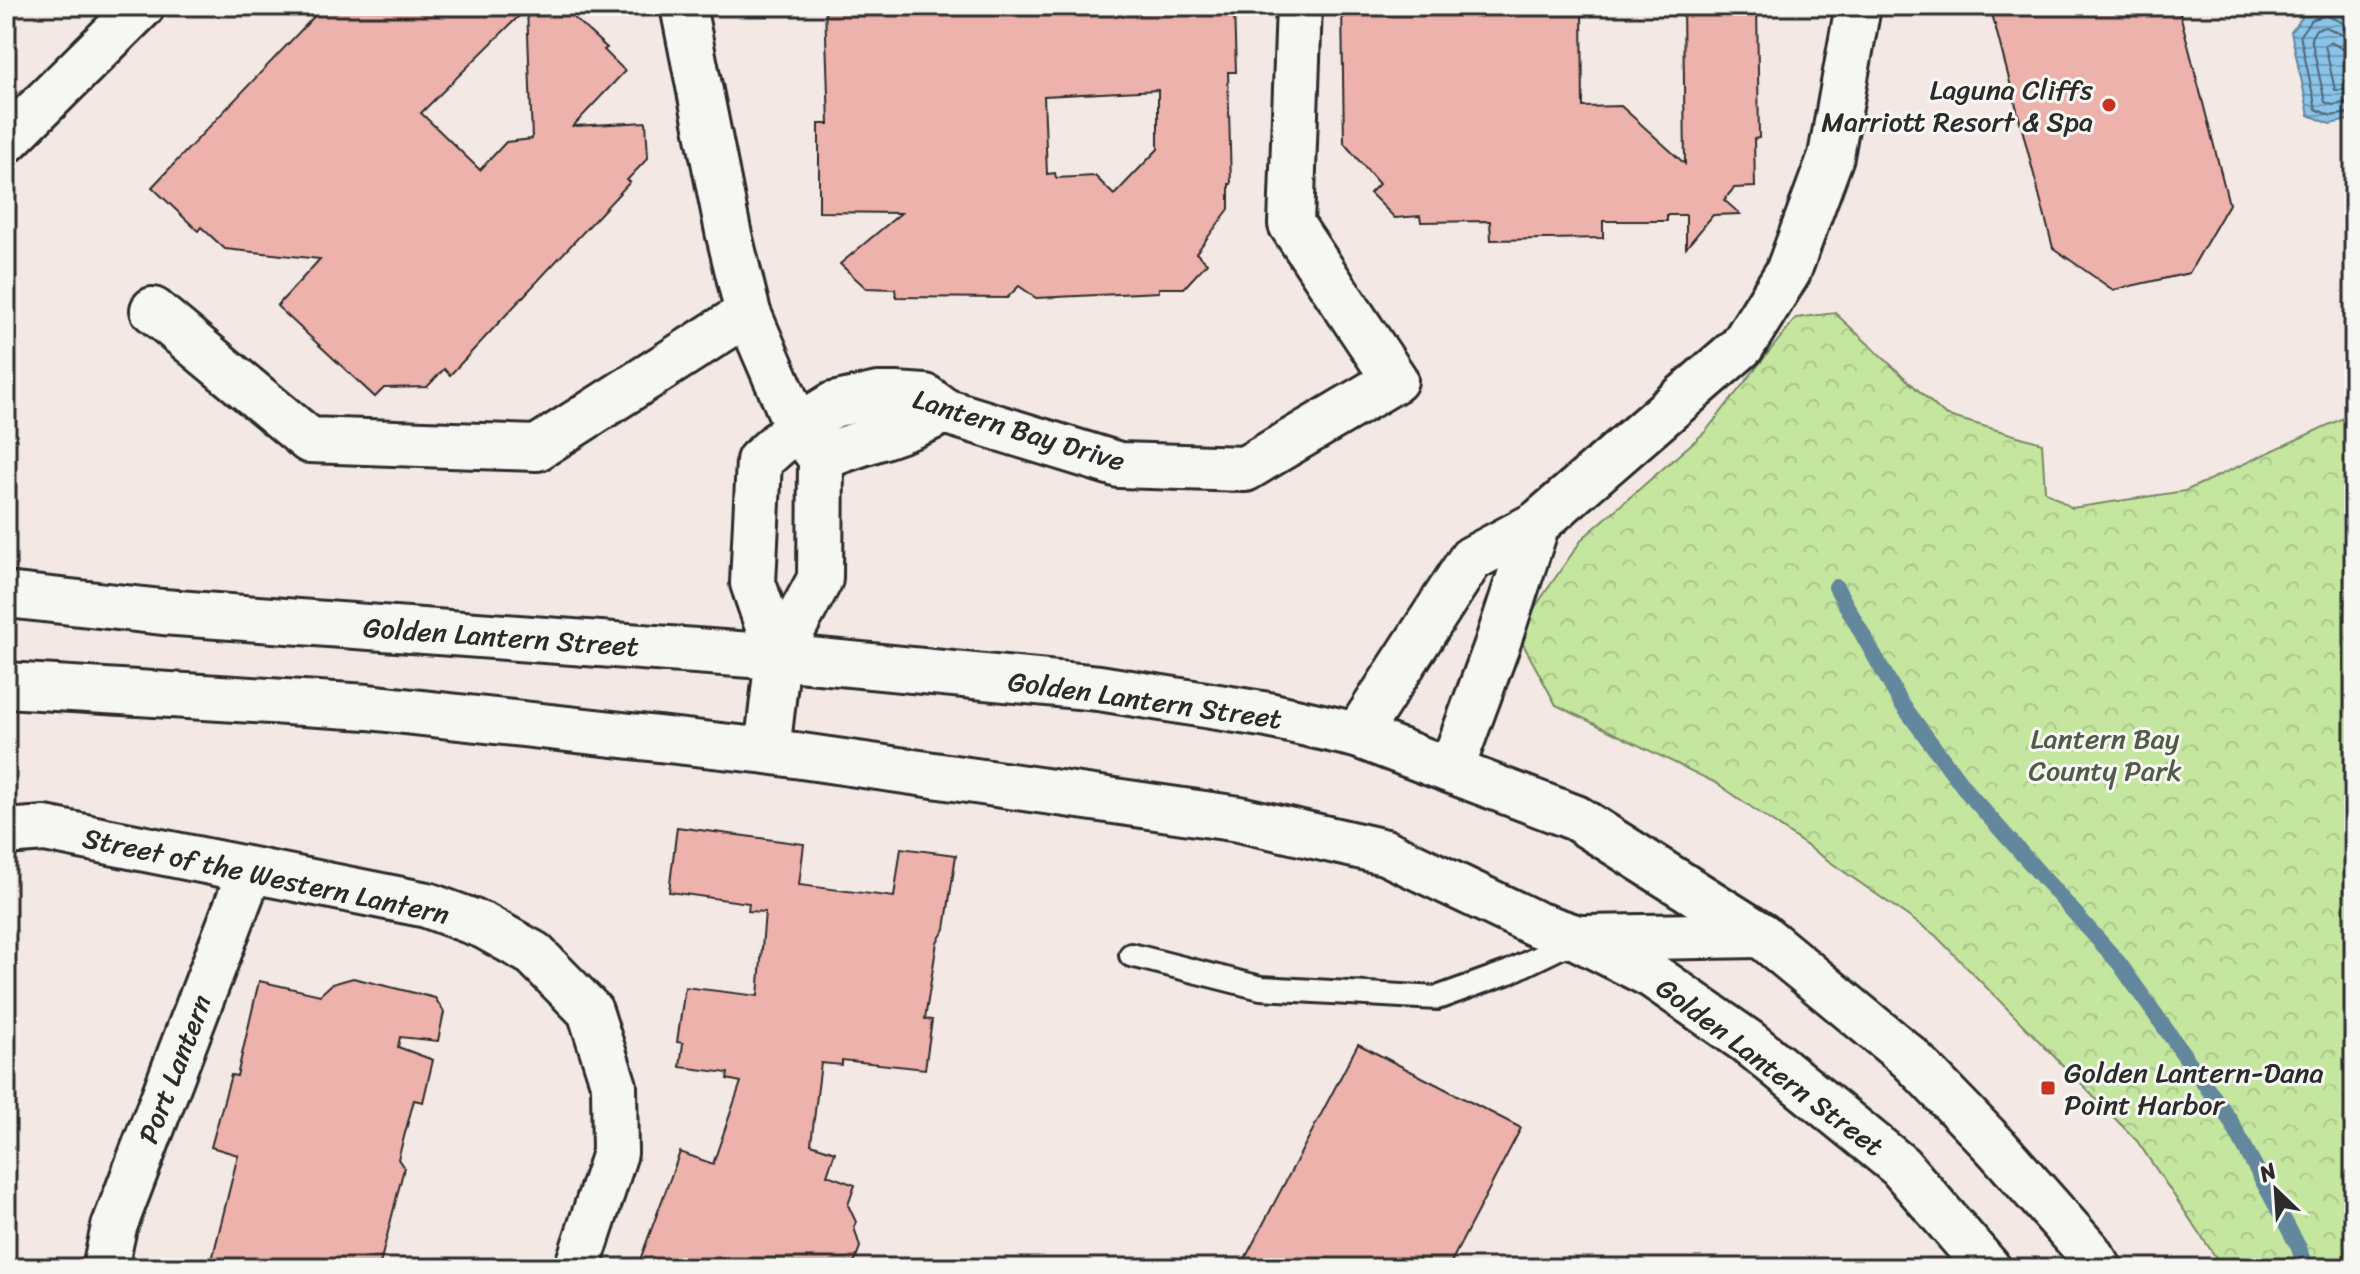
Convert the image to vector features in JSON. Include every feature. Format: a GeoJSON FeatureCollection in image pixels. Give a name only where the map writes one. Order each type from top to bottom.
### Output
{"type":"FeatureCollection","features":[{"type":"Feature","properties":{"kind":"street"},"geometry":{"type":"LineString","coordinates":[[6,141],[142,6]]}},
{"type":"Feature","properties":{"kind":"street"},"geometry":{"type":"LineString","coordinates":[[683,6],[728,231],[748,313],[809,442],[820,579],[778,657]]}},
{"type":"Feature","properties":{"kind":"street","name":"Lantern Bay Drive"},"geometry":{"type":"LineString","coordinates":[[767,751],[778,657],[753,583],[759,461],[809,442],[833,405],[878,395],[925,397],[944,411],[1119,465],[1245,469],[1395,380],[1291,224],[1299,6]]}},
{"type":"Feature","properties":{"kind":"street"},"geometry":{"type":"LineString","coordinates":[[1357,735],[1471,559],[1537,524],[1742,346],[1788,272],[1831,156],[1858,6]]}},
{"type":"Feature","properties":{"kind":"street"},"geometry":{"type":"LineString","coordinates":[[153,310],[309,440],[537,448],[748,313]]}},
{"type":"Feature","properties":{"kind":"street"},"geometry":{"type":"LineString","coordinates":[[1451,770],[1537,524]]}},
{"type":"Feature","properties":{"kind":"street","name":"Golden Lantern Street"},"geometry":{"type":"LineString","coordinates":[[6,595],[163,612],[778,657],[1099,688],[1268,715],[1357,735],[1576,818],[1761,935],[1910,1058],[1996,1147],[2088,1251],[2099,1268]]}},
{"type":"Feature","properties":{"kind":"street","name":"Golden Lantern Street"},"geometry":{"type":"LineString","coordinates":[[6,685],[368,707],[767,751],[1239,819],[1385,852],[1536,924],[1578,938],[1653,976],[1759,1051],[1900,1166],[1988,1268]]}},
{"type":"Feature","properties":{"kind":"street","name":"Street of the Western Lantern"},"geometry":{"type":"LineString","coordinates":[[6,832],[45,829],[427,905],[484,926],[534,954],[590,1011],[614,1086],[615,1153],[577,1268]]}},
{"type":"Feature","properties":{"kind":"street","name":"Port Lantern"},"geometry":{"type":"LineString","coordinates":[[105,1268],[114,1227],[250,871]]}},
{"type":"Feature","properties":{"kind":"street"},"geometry":{"type":"LineString","coordinates":[[1578,938],[1761,935]]}},
{"type":"Feature","properties":{"kind":"lane"},"geometry":{"type":"LineString","coordinates":[[1131,955],[1261,988],[1437,998],[1509,972],[1578,938]]}},
{"type":"Feature","properties":{"kind":"green space","name":"Lantern Bay County Park"},"geometry":{"type":"Polygon","coordinates":[[[1835,313],[1945,415],[2042,443],[2045,491],[2072,508],[2185,491],[2354,413],[2354,1268],[2223,1268],[2137,1141],[1935,935],[1718,784],[1556,705],[1517,633],[1583,538],[1705,432],[1796,318],[1835,313]]]}},
{"type":"Feature","properties":{"kind":"water"},"geometry":{"type":"Polygon","coordinates":[[[2330,8],[2353,21],[2354,25],[2354,119],[2330,124],[2309,115],[2291,32],[2306,12],[2330,8]]]}},
{"type":"Feature","properties":{"kind":"building"},"geometry":{"type":"Polygon","coordinates":[[[324,6],[561,6],[607,48],[604,50],[625,71],[573,126],[646,122],[648,158],[627,180],[630,182],[450,375],[444,369],[427,387],[384,388],[375,397],[277,306],[320,259],[225,249],[201,227],[198,231],[152,187],[324,6]],[[527,8],[421,113],[480,170],[506,142],[532,139],[527,8]]]}},
{"type":"Feature","properties":{"kind":"building"},"geometry":{"type":"Polygon","coordinates":[[[825,6],[1234,6],[1236,72],[1228,72],[1229,209],[1196,253],[1207,263],[1184,288],[1036,298],[1019,286],[1007,298],[896,297],[895,289],[866,288],[840,264],[901,213],[819,212],[819,124],[829,124],[825,6]],[[1158,90],[1044,96],[1047,174],[1055,173],[1056,178],[1095,176],[1114,195],[1158,149],[1158,90]]]}},
{"type":"Feature","properties":{"kind":"building"},"geometry":{"type":"Polygon","coordinates":[[[1342,6],[1582,6],[1583,107],[1621,106],[1685,164],[1683,6],[1757,6],[1759,138],[1754,139],[1755,187],[1734,188],[1724,200],[1740,214],[1713,215],[1686,248],[1686,215],[1667,215],[1667,221],[1603,221],[1603,238],[1491,240],[1490,221],[1421,222],[1420,216],[1395,218],[1370,193],[1379,184],[1344,143],[1342,6]]]}},
{"type":"Feature","properties":{"kind":"building","name":"Laguna Cliffs Marriott Resort & Spa"},"geometry":{"type":"Polygon","coordinates":[[[1990,6],[2178,6],[2229,204],[2189,273],[2113,290],[2053,248],[1990,6]]]}},
{"type":"Feature","properties":{"kind":"building"},"geometry":{"type":"Polygon","coordinates":[[[677,827],[804,844],[799,885],[894,897],[901,848],[956,855],[945,929],[937,942],[925,1019],[932,1020],[925,1069],[842,1060],[842,1065],[821,1063],[811,1144],[835,1152],[827,1175],[855,1185],[848,1205],[856,1222],[854,1227],[860,1247],[852,1268],[637,1268],[680,1152],[713,1164],[741,1082],[727,1079],[728,1073],[680,1067],[683,1043],[677,1042],[685,987],[758,996],[765,912],[748,911],[749,903],[669,892],[677,827]]]}},
{"type":"Feature","properties":{"kind":"building"},"geometry":{"type":"Polygon","coordinates":[[[353,978],[435,998],[444,1012],[438,1041],[400,1037],[398,1047],[433,1060],[423,1102],[414,1100],[398,1159],[404,1168],[379,1268],[220,1268],[221,1262],[212,1260],[238,1155],[211,1147],[231,1075],[237,1076],[259,981],[320,995],[332,984],[353,978]]]}},
{"type":"Feature","properties":{"kind":"building"},"geometry":{"type":"Polygon","coordinates":[[[1358,1044],[1521,1128],[1448,1268],[1240,1268],[1358,1044]]]}},
{"type":"Feature","properties":{"kind":"waterway"},"geometry":{"type":"LineString","coordinates":[[1836,587],[1901,703],[1968,793],[2119,963],[2230,1120],[2299,1248],[2305,1268]]}},
{"type":"Feature","properties":{"kind":"place","name":"Laguna Cliffs Marriott Resort & Spa"},"geometry":{"type":"Point","coordinates":[2109,105]}},
{"type":"Feature","properties":{"kind":"place","name":"Golden Lantern-Dana Point Harbor"},"geometry":{"type":"Point","coordinates":[2048,1088]}}]}
